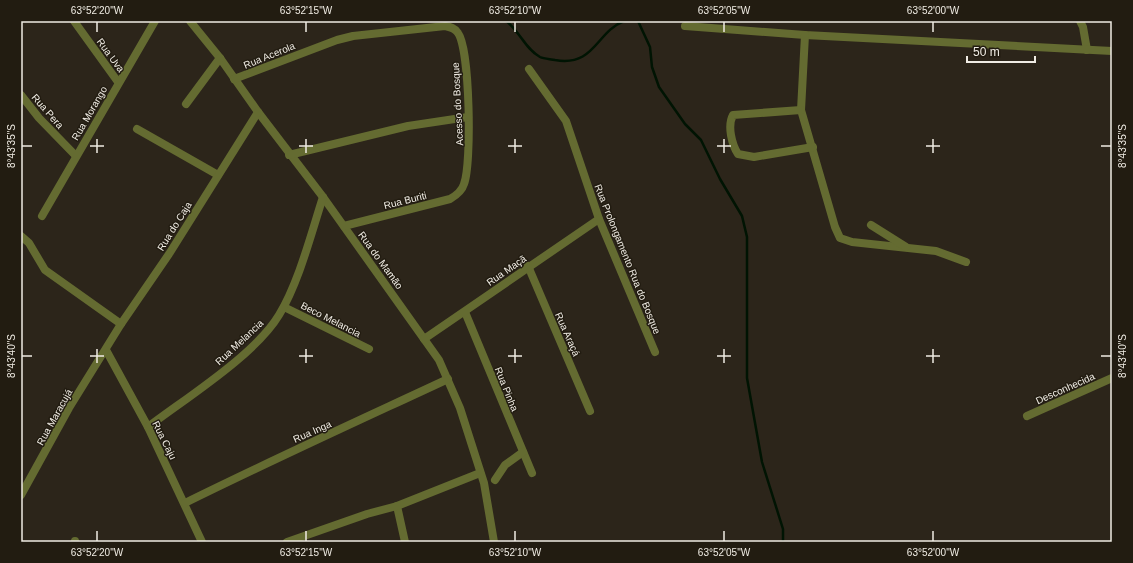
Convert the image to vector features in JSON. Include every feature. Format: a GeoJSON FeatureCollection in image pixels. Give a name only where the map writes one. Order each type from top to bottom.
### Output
{"type":"FeatureCollection","features":[{"type":"Feature","properties":{"kind":"street","name":"Rua Uva"},"geometry":{"type":"LineString","coordinates":[[74,21],[118,82]]}},
{"type":"Feature","properties":{"kind":"street","name":"Rua Morango"},"geometry":{"type":"LineString","coordinates":[[42,216],[118,82],[155,21]]}},
{"type":"Feature","properties":{"kind":"street","name":"Rua do Mamão"},"geometry":{"type":"LineString","coordinates":[[190,21],[220,58],[289,154],[323,197],[439,360],[460,408],[490,506],[494,542]]}},
{"type":"Feature","properties":{"kind":"street"},"geometry":{"type":"LineString","coordinates":[[1082,24],[1087,50]]}},
{"type":"Feature","properties":{"kind":"street"},"geometry":{"type":"LineString","coordinates":[[685,26],[804,35],[1112,51]]}},
{"type":"Feature","properties":{"kind":"street","name":"Rua Acerola"},"geometry":{"type":"LineString","coordinates":[[234,79],[337,40],[353,36],[434,27],[452,28]]}},
{"type":"Feature","properties":{"kind":"street","name":"Acesso do Bosque"},"geometry":{"type":"LineString","coordinates":[[452,28],[459,34],[461,40],[468,87],[469,150],[465,183]]}},
{"type":"Feature","properties":{"kind":"street"},"geometry":{"type":"LineString","coordinates":[[804,35],[801,110],[835,227],[840,238],[852,242],[936,251],[966,262]]}},
{"type":"Feature","properties":{"kind":"street"},"geometry":{"type":"LineString","coordinates":[[186,104],[220,58]]}},
{"type":"Feature","properties":{"kind":"street","name":"Rua Prolongamento Rua do Bosque"},"geometry":{"type":"LineString","coordinates":[[529,69],[566,121],[599,219],[655,352]]}},
{"type":"Feature","properties":{"kind":"street","name":"Rua Pera"},"geometry":{"type":"LineString","coordinates":[[21,95],[40,118],[76,156]]}},
{"type":"Feature","properties":{"kind":"street"},"geometry":{"type":"LineString","coordinates":[[801,110],[734,115],[731,127],[733,147],[738,154],[754,157],[813,147]]}},
{"type":"Feature","properties":{"kind":"street","name":"Rua do Caja"},"geometry":{"type":"LineString","coordinates":[[106,350],[121,324],[169,254],[258,112]]}},
{"type":"Feature","properties":{"kind":"street"},"geometry":{"type":"LineString","coordinates":[[289,154],[408,126],[468,117]]}},
{"type":"Feature","properties":{"kind":"street"},"geometry":{"type":"LineString","coordinates":[[136,129],[218,175]]}},
{"type":"Feature","properties":{"kind":"street","name":"Rua Buriti"},"geometry":{"type":"LineString","coordinates":[[344,226],[450,198],[457,195],[465,183]]}},
{"type":"Feature","properties":{"kind":"street","name":"Rua Melancia"},"geometry":{"type":"LineString","coordinates":[[148,427],[242,356],[267,331],[284,306],[323,197]]}},
{"type":"Feature","properties":{"kind":"street","name":"Rua Maçã"},"geometry":{"type":"LineString","coordinates":[[424,339],[465,312],[528,266],[599,219]]}},
{"type":"Feature","properties":{"kind":"street"},"geometry":{"type":"LineString","coordinates":[[872,225],[907,248]]}},
{"type":"Feature","properties":{"kind":"street"},"geometry":{"type":"LineString","coordinates":[[21,236],[28,243],[45,270],[121,324]]}},
{"type":"Feature","properties":{"kind":"street","name":"Rua Araçá"},"geometry":{"type":"LineString","coordinates":[[528,266],[590,411]]}},
{"type":"Feature","properties":{"kind":"street","name":"Beco Melancia"},"geometry":{"type":"LineString","coordinates":[[284,306],[369,349]]}},
{"type":"Feature","properties":{"kind":"street","name":"Rua Pinha"},"geometry":{"type":"LineString","coordinates":[[465,312],[532,473]]}},
{"type":"Feature","properties":{"kind":"street","name":"Rua Caju"},"geometry":{"type":"LineString","coordinates":[[106,350],[148,427],[202,542]]}},
{"type":"Feature","properties":{"kind":"street","name":"Rua Maracujá"},"geometry":{"type":"LineString","coordinates":[[21,495],[68,408],[106,350]]}},
{"type":"Feature","properties":{"kind":"street","name":"Rua Inga"},"geometry":{"type":"LineString","coordinates":[[185,503],[277,457],[340,430],[448,378]]}},
{"type":"Feature","properties":{"kind":"street","name":"Desconhecida"},"geometry":{"type":"LineString","coordinates":[[1027,416],[1112,378]]}},
{"type":"Feature","properties":{"kind":"street"},"geometry":{"type":"LineString","coordinates":[[495,480],[505,466],[523,452]]}},
{"type":"Feature","properties":{"kind":"street"},"geometry":{"type":"LineString","coordinates":[[287,542],[367,514],[397,506],[480,473]]}},
{"type":"Feature","properties":{"kind":"street"},"geometry":{"type":"LineString","coordinates":[[397,506],[404,542]]}},
{"type":"Feature","properties":{"kind":"waterway"},"geometry":{"type":"LineString","coordinates":[[506,21],[515,29],[535,54],[543,58],[568,61],[587,54],[607,33],[624,21]]}},
{"type":"Feature","properties":{"kind":"waterway"},"geometry":{"type":"LineString","coordinates":[[638,21],[650,47],[652,67],[659,87],[685,124],[701,140],[720,179],[742,216],[747,237],[747,378],[762,462],[783,529],[783,542]]}}]}
